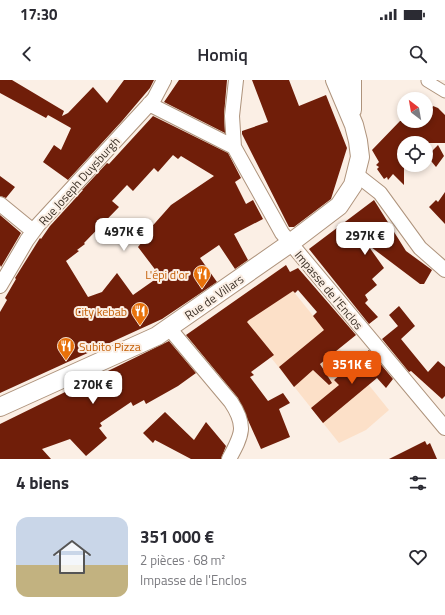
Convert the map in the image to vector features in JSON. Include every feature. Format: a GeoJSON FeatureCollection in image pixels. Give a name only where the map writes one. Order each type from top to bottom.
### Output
{"type":"FeatureCollection","features":[{"type":"Feature","properties":{"kind":"street","name":"Rue Joseph Duysburgh"},"geometry":{"type":"LineString","coordinates":[[0,286],[33,231],[149,104],[158,93],[164,80]]}},
{"type":"Feature","properties":{"kind":"street"},"geometry":{"type":"LineString","coordinates":[[234,147],[232,116],[236,80]]}},
{"type":"Feature","properties":{"kind":"street"},"geometry":{"type":"LineString","coordinates":[[335,80],[354,125]]}},
{"type":"Feature","properties":{"kind":"street"},"geometry":{"type":"LineString","coordinates":[[352,80],[354,125]]}},
{"type":"Feature","properties":{"kind":"street"},"geometry":{"type":"LineString","coordinates":[[427,81],[445,92]]}},
{"type":"Feature","properties":{"kind":"street"},"geometry":{"type":"LineString","coordinates":[[149,104],[234,147]]}},
{"type":"Feature","properties":{"kind":"street","name":"Rue de Villars"},"geometry":{"type":"LineString","coordinates":[[0,407],[170,328],[289,244],[339,206],[350,192],[357,175],[359,149],[354,125]]}},
{"type":"Feature","properties":{"kind":"street","name":"Impasse de l'Enclos"},"geometry":{"type":"LineString","coordinates":[[234,147],[289,244],[445,428]]}},
{"type":"Feature","properties":{"kind":"street"},"geometry":{"type":"LineString","coordinates":[[357,175],[380,193],[420,248],[445,270]]}},
{"type":"Feature","properties":{"kind":"street"},"geometry":{"type":"LineString","coordinates":[[0,204],[33,231]]}},
{"type":"Feature","properties":{"kind":"street"},"geometry":{"type":"LineString","coordinates":[[170,328],[231,402],[239,414],[242,422],[242,434],[229,459]]}},
{"type":"Feature","properties":{"kind":"shaded area"},"geometry":{"type":"Polygon","coordinates":[[[277,271],[389,410],[366,430],[339,443],[229,305],[277,271]]]}},
{"type":"Feature","properties":{"kind":"building"},"geometry":{"type":"Polygon","coordinates":[[[0,80],[12,80],[64,111],[62,116],[68,113],[93,87],[107,103],[124,80],[154,80],[150,88],[122,121],[68,180],[43,162],[54,145],[61,150],[71,128],[48,115],[46,118],[0,93],[0,80]]]}},
{"type":"Feature","properties":{"kind":"building"},"geometry":{"type":"Polygon","coordinates":[[[179,80],[227,80],[224,115],[225,133],[164,102],[179,80]]]}},
{"type":"Feature","properties":{"kind":"building"},"geometry":{"type":"Polygon","coordinates":[[[252,80],[289,80],[299,106],[326,95],[347,148],[331,199],[294,227],[289,227],[242,134],[242,131],[268,122],[252,80]]]}},
{"type":"Feature","properties":{"kind":"building"},"geometry":{"type":"Polygon","coordinates":[[[433,106],[438,108],[445,115],[445,143],[433,143],[433,136],[397,136],[397,172],[404,172],[404,185],[393,174],[388,180],[387,177],[384,179],[377,169],[379,167],[376,165],[379,162],[372,150],[397,124],[397,128],[433,128],[433,106]]]}},
{"type":"Feature","properties":{"kind":"building"},"geometry":{"type":"Polygon","coordinates":[[[153,116],[228,153],[241,178],[235,182],[246,204],[253,200],[263,219],[234,234],[248,260],[235,269],[219,245],[200,258],[217,282],[162,319],[0,393],[0,312],[7,300],[5,298],[16,279],[15,278],[40,238],[41,239],[50,226],[107,163],[109,164],[153,116]],[[173,155],[158,172],[154,168],[133,191],[127,185],[112,201],[119,207],[84,243],[85,244],[77,250],[79,251],[66,261],[88,297],[102,292],[117,273],[133,295],[160,276],[138,247],[142,242],[140,240],[171,205],[214,176],[181,156],[178,159],[173,155]]]}},
{"type":"Feature","properties":{"kind":"building"},"geometry":{"type":"Polygon","coordinates":[[[438,145],[444,156],[436,167],[433,163],[433,150],[438,145]]]}},
{"type":"Feature","properties":{"kind":"building"},"geometry":{"type":"Polygon","coordinates":[[[0,176],[15,187],[6,198],[0,196],[0,176]]]}},
{"type":"Feature","properties":{"kind":"building"},"geometry":{"type":"Polygon","coordinates":[[[445,192],[445,224],[429,207],[436,200],[438,202],[445,192]]]}},
{"type":"Feature","properties":{"kind":"building"},"geometry":{"type":"Polygon","coordinates":[[[374,200],[406,251],[432,270],[424,284],[420,284],[367,244],[384,268],[372,279],[377,285],[365,295],[368,300],[365,303],[378,317],[369,324],[309,249],[374,200]]]}},
{"type":"Feature","properties":{"kind":"building"},"geometry":{"type":"Polygon","coordinates":[[[0,215],[21,233],[1,267],[0,265],[0,215]]]}},
{"type":"Feature","properties":{"kind":"building"},"geometry":{"type":"Polygon","coordinates":[[[286,265],[290,272],[298,268],[356,335],[320,364],[332,383],[329,385],[313,370],[294,387],[279,367],[324,330],[313,316],[317,312],[298,290],[295,293],[293,291],[247,322],[274,355],[251,372],[254,375],[250,377],[268,401],[283,393],[290,403],[279,409],[290,437],[261,449],[238,398],[186,335],[286,265]]]}},
{"type":"Feature","properties":{"kind":"building"},"geometry":{"type":"Polygon","coordinates":[[[399,306],[415,326],[401,339],[428,372],[438,361],[445,367],[445,396],[442,399],[411,371],[409,372],[382,339],[398,326],[389,315],[399,306]]]}},
{"type":"Feature","properties":{"kind":"building"},"geometry":{"type":"Polygon","coordinates":[[[169,341],[196,373],[178,386],[146,404],[144,400],[133,406],[131,402],[100,423],[102,426],[99,428],[107,438],[86,456],[70,439],[42,449],[51,459],[0,459],[0,424],[169,341]]]}},
{"type":"Feature","properties":{"kind":"building"},"geometry":{"type":"Polygon","coordinates":[[[369,350],[393,379],[386,388],[377,378],[323,423],[311,408],[339,385],[334,380],[369,350]]]}},
{"type":"Feature","properties":{"kind":"building"},"geometry":{"type":"Polygon","coordinates":[[[165,412],[194,440],[206,422],[226,446],[221,459],[191,459],[155,440],[153,443],[143,433],[165,412]]]}},
{"type":"Feature","properties":{"kind":"building"},"geometry":{"type":"Polygon","coordinates":[[[425,441],[427,445],[430,443],[437,459],[389,459],[425,441]]]}},
{"type":"Feature","properties":{"kind":"place","name":"L'épi d'or"},"geometry":{"type":"Point","coordinates":[202,289]}},
{"type":"Feature","properties":{"kind":"place","name":"City kebab"},"geometry":{"type":"Point","coordinates":[140,326]}},
{"type":"Feature","properties":{"kind":"place","name":"Subito Pizza"},"geometry":{"type":"Point","coordinates":[66,361]}}]}
